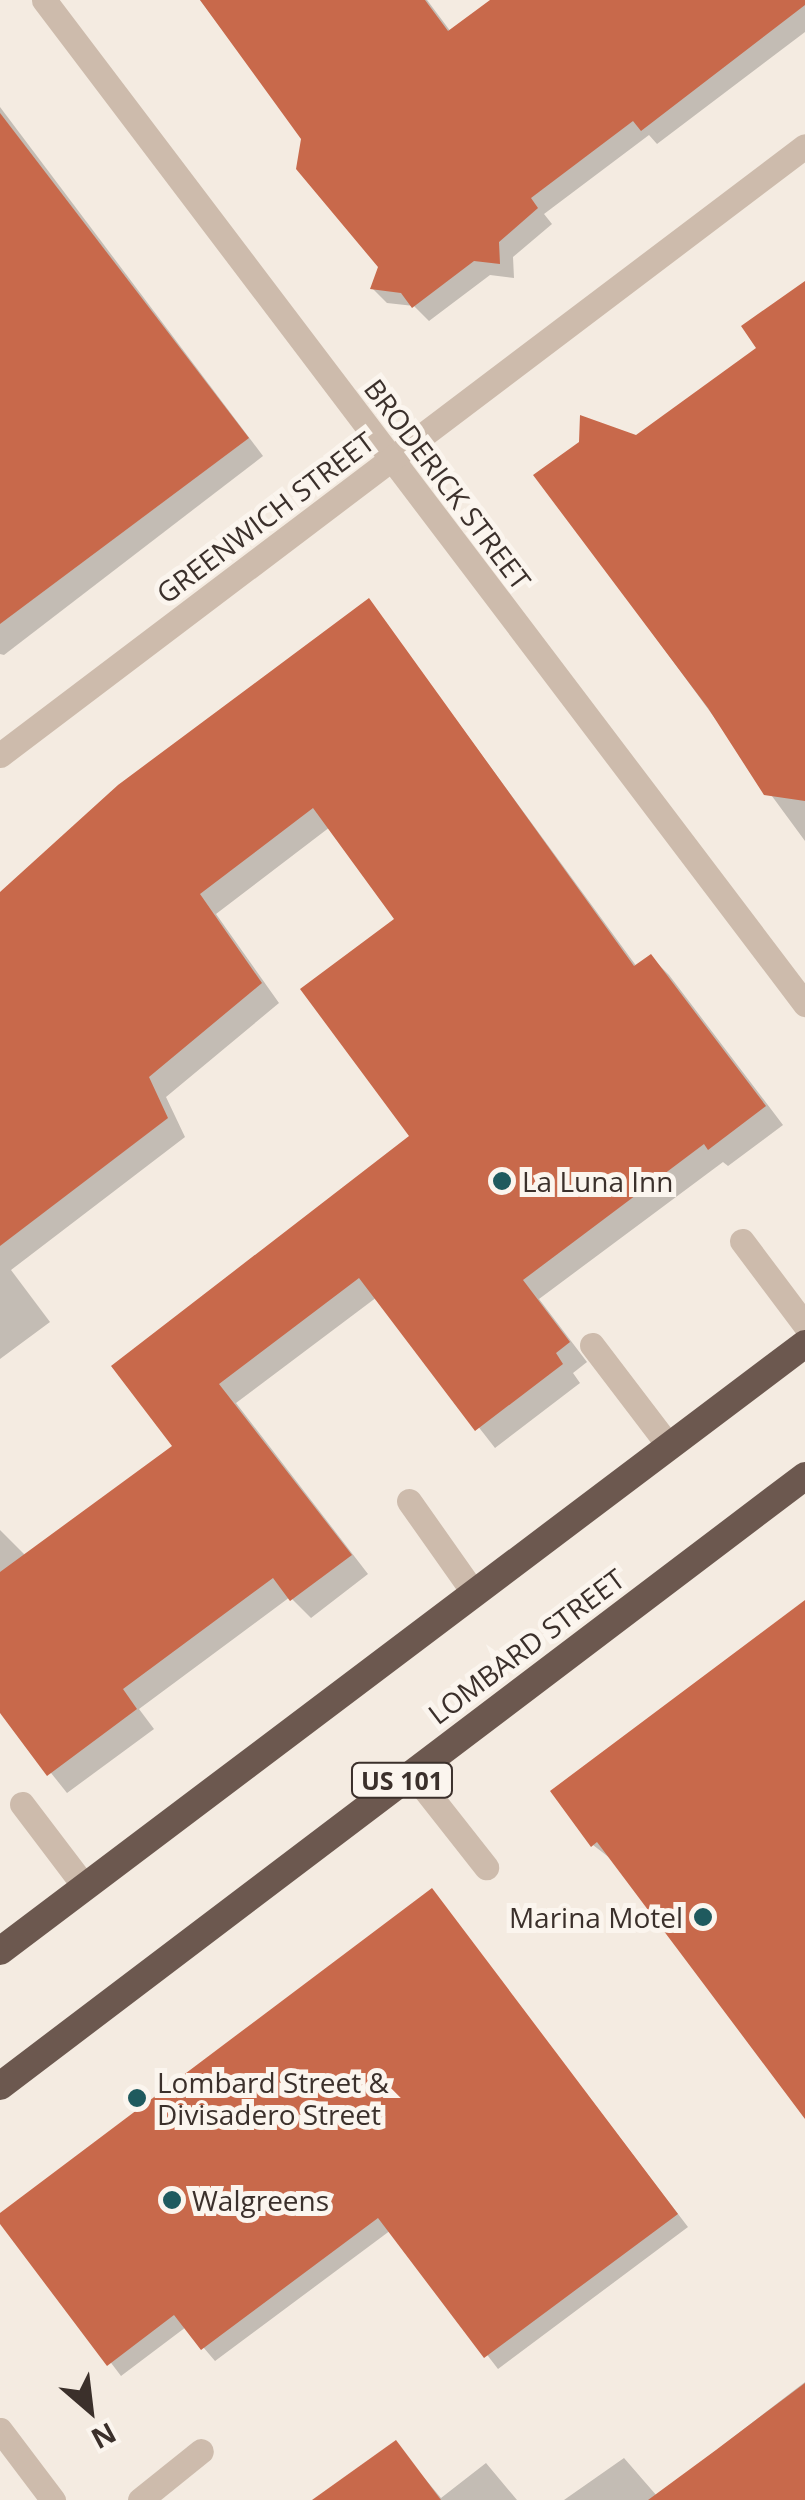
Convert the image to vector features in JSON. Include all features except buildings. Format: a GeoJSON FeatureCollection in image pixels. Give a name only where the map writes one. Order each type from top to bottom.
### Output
{"type":"FeatureCollection","features":[{"type":"Feature","properties":{"kind":"highway"},"geometry":{"type":"LineString","coordinates":[[0,1952],[805,1344]]}},
{"type":"Feature","properties":{"kind":"highway","name":"LOMBARD STREET"},"geometry":{"type":"LineString","coordinates":[[0,2086],[805,1476]]}},
{"type":"Feature","properties":{"kind":"street","name":"BRODERICK STREET"},"geometry":{"type":"LineString","coordinates":[[44,0],[805,1004]]}},
{"type":"Feature","properties":{"kind":"street","name":"GREENWICH STREET"},"geometry":{"type":"LineString","coordinates":[[0,754],[805,146]]}},
{"type":"Feature","properties":{"kind":"street"},"geometry":{"type":"LineString","coordinates":[[742,1240],[805,1325]]}},
{"type":"Feature","properties":{"kind":"street"},"geometry":{"type":"LineString","coordinates":[[592,1345],[669,1446]]}},
{"type":"Feature","properties":{"kind":"street"},"geometry":{"type":"LineString","coordinates":[[409,1502],[474,1593]]}},
{"type":"Feature","properties":{"kind":"street"},"geometry":{"type":"LineString","coordinates":[[412,1773],[486,1867]]}},
{"type":"Feature","properties":{"kind":"street"},"geometry":{"type":"LineString","coordinates":[[22,1804],[85,1887]]}},
{"type":"Feature","properties":{"kind":"street"},"geometry":{"type":"LineString","coordinates":[[0,2430],[53,2500]]}},
{"type":"Feature","properties":{"kind":"street"},"geometry":{"type":"LineString","coordinates":[[140,2500],[201,2452]]}},
{"type":"Feature","properties":{"kind":"place","name":"La Luna Inn"},"geometry":{"type":"Point","coordinates":[502,1181]}},
{"type":"Feature","properties":{"kind":"place","name":"Marina Motel"},"geometry":{"type":"Point","coordinates":[703,1917]}},
{"type":"Feature","properties":{"kind":"place","name":"Lombard Street & Divisadero Street"},"geometry":{"type":"Point","coordinates":[137,2098]}},
{"type":"Feature","properties":{"kind":"place","name":"Walgreens"},"geometry":{"type":"Point","coordinates":[172,2200]}}]}
